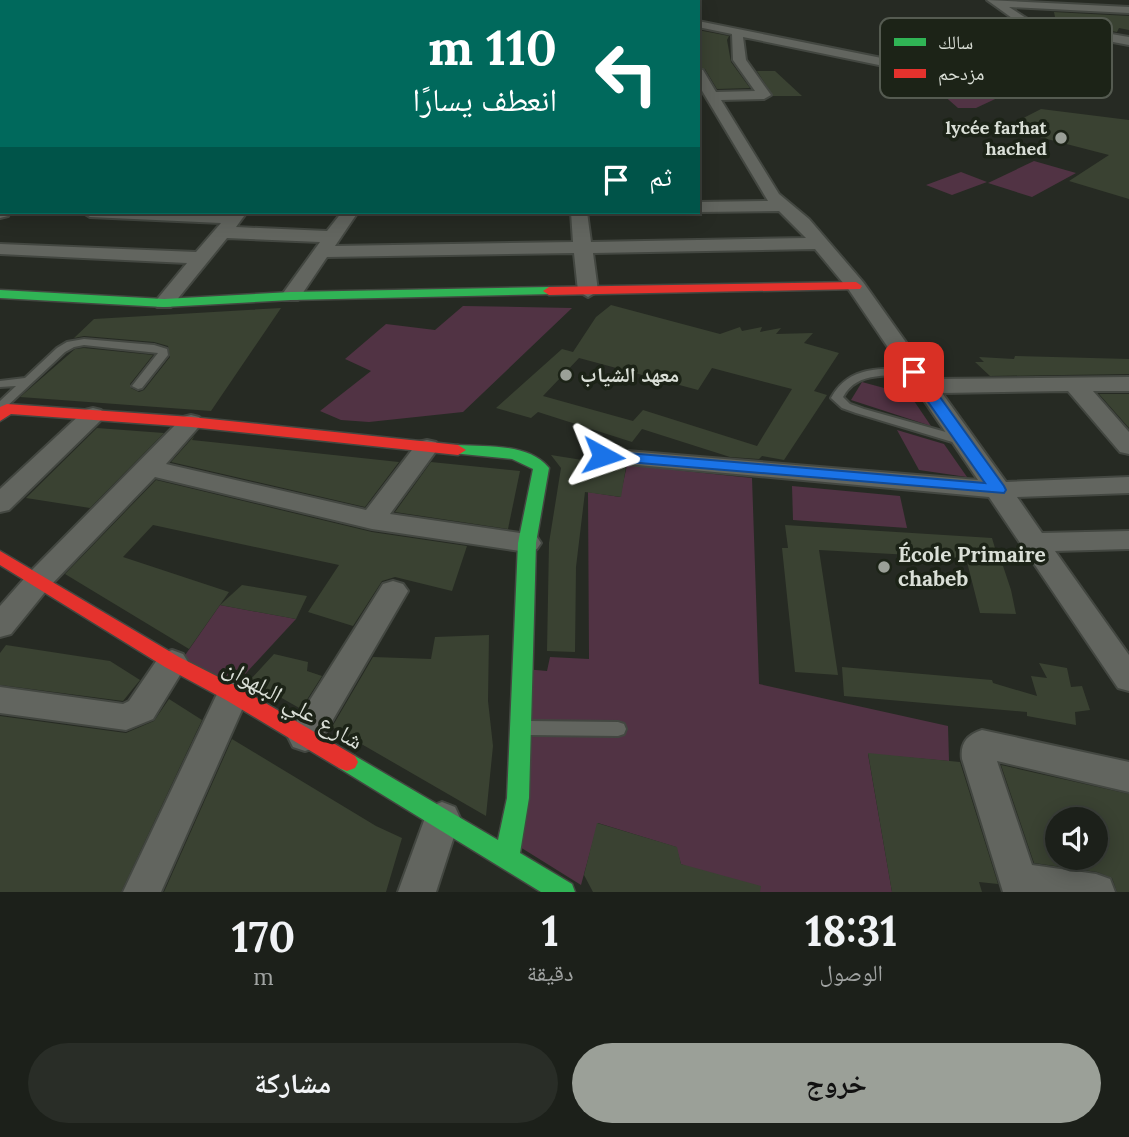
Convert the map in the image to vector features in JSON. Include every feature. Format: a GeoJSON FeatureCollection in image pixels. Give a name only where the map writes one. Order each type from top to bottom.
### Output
{"type":"FeatureCollection","features":[{"type":"Feature","properties":{"kind":"street"},"geometry":{"type":"LineString","coordinates":[[1122,0],[1129,9]]}},
{"type":"Feature","properties":{"kind":"street"},"geometry":{"type":"LineString","coordinates":[[994,1],[1129,9]]}},
{"type":"Feature","properties":{"kind":"street"},"geometry":{"type":"LineString","coordinates":[[994,1],[1021,18]]}},
{"type":"Feature","properties":{"kind":"street"},"geometry":{"type":"LineString","coordinates":[[700,24],[880,61]]}},
{"type":"Feature","properties":{"kind":"street"},"geometry":{"type":"LineString","coordinates":[[712,96],[764,95],[738,63],[738,31]]}},
{"type":"Feature","properties":{"kind":"street"},"geometry":{"type":"LineString","coordinates":[[700,75],[773,197],[803,223],[856,286],[1035,542],[1118,649],[1129,679]]}},
{"type":"Feature","properties":{"kind":"street"},"geometry":{"type":"LineString","coordinates":[[700,207],[781,206]]}},
{"type":"Feature","properties":{"kind":"street"},"geometry":{"type":"LineString","coordinates":[[122,214],[232,221],[329,245],[582,247],[820,243]]}},
{"type":"Feature","properties":{"kind":"street"},"geometry":{"type":"LineString","coordinates":[[291,296],[349,214]]}},
{"type":"Feature","properties":{"kind":"street"},"geometry":{"type":"LineString","coordinates":[[579,214],[588,290]]}},
{"type":"Feature","properties":{"kind":"street"},"geometry":{"type":"LineString","coordinates":[[164,303],[232,221]]}},
{"type":"Feature","properties":{"kind":"street"},"geometry":{"type":"LineString","coordinates":[[0,248],[201,258]]}},
{"type":"Feature","properties":{"kind":"street"},"geometry":{"type":"LineString","coordinates":[[0,294],[164,303],[291,296],[856,286]]}},
{"type":"Feature","properties":{"kind":"street"},"geometry":{"type":"LineString","coordinates":[[919,379],[1129,384]]}},
{"type":"Feature","properties":{"kind":"street"},"geometry":{"type":"LineString","coordinates":[[1074,384],[1129,447]]}},
{"type":"Feature","properties":{"kind":"street"},"geometry":{"type":"LineString","coordinates":[[2,411],[191,422],[517,456],[536,461],[541,468],[527,543],[518,798],[508,857]]}},
{"type":"Feature","properties":{"kind":"street"},"geometry":{"type":"LineString","coordinates":[[0,504],[93,415]]}},
{"type":"Feature","properties":{"kind":"street"},"geometry":{"type":"LineString","coordinates":[[1101,415],[1129,415]]}},
{"type":"Feature","properties":{"kind":"street"},"geometry":{"type":"LineString","coordinates":[[0,626],[40,579],[191,422]]}},
{"type":"Feature","properties":{"kind":"street"},"geometry":{"type":"LineString","coordinates":[[372,520],[427,447]]}},
{"type":"Feature","properties":{"kind":"street"},"geometry":{"type":"LineString","coordinates":[[603,456],[998,490],[1129,485]]}},
{"type":"Feature","properties":{"kind":"street"},"geometry":{"type":"LineString","coordinates":[[149,468],[372,520],[527,543]]}},
{"type":"Feature","properties":{"kind":"street"},"geometry":{"type":"LineString","coordinates":[[1035,542],[1129,540]]}},
{"type":"Feature","properties":{"kind":"street","name":"شارع علي البلهوان"},"geometry":{"type":"LineString","coordinates":[[0,557],[172,662],[233,694],[563,892]]}},
{"type":"Feature","properties":{"kind":"street"},"geometry":{"type":"LineString","coordinates":[[305,737],[393,591]]}},
{"type":"Feature","properties":{"kind":"street"},"geometry":{"type":"LineString","coordinates":[[0,701],[126,716],[141,710],[172,662]]}},
{"type":"Feature","properties":{"kind":"street"},"geometry":{"type":"LineString","coordinates":[[142,892],[233,694]]}},
{"type":"Feature","properties":{"kind":"street"},"geometry":{"type":"LineString","coordinates":[[1096,892],[1020,886],[978,749],[982,744],[1129,777]]}},
{"type":"Feature","properties":{"kind":"street"},"geometry":{"type":"LineString","coordinates":[[417,892],[442,818]]}},
{"type":"Feature","properties":{"kind":"lane"},"geometry":{"type":"LineString","coordinates":[[2,411],[28,381],[71,344],[84,342],[161,349],[163,355],[138,386]]}},
{"type":"Feature","properties":{"kind":"lane"},"geometry":{"type":"LineString","coordinates":[[919,379],[860,375],[849,379],[841,387],[837,398],[846,406],[860,411],[963,441]]}},
{"type":"Feature","properties":{"kind":"lane"},"geometry":{"type":"LineString","coordinates":[[0,384],[28,381]]}},
{"type":"Feature","properties":{"kind":"lane"},"geometry":{"type":"LineString","coordinates":[[522,728],[618,730]]}},
{"type":"Feature","properties":{"kind":"shaded area"},"geometry":{"type":"Polygon","coordinates":[[[947,98],[997,98],[976,108],[958,108],[947,98]]]}},
{"type":"Feature","properties":{"kind":"shaded area"},"geometry":{"type":"Polygon","coordinates":[[[1034,161],[1076,173],[1032,197],[988,183],[1034,161]]]}},
{"type":"Feature","properties":{"kind":"shaded area"},"geometry":{"type":"Polygon","coordinates":[[[961,172],[987,182],[952,195],[926,185],[961,172]]]}},
{"type":"Feature","properties":{"kind":"shaded area"},"geometry":{"type":"Polygon","coordinates":[[[463,306],[572,308],[463,412],[369,422],[341,420],[320,411],[371,371],[345,359],[386,324],[435,330],[463,306]]]}},
{"type":"Feature","properties":{"kind":"shaded area"},"geometry":{"type":"Polygon","coordinates":[[[862,382],[910,395],[931,426],[851,400],[862,382]]]}},
{"type":"Feature","properties":{"kind":"shaded area"},"geometry":{"type":"Polygon","coordinates":[[[897,430],[944,444],[967,477],[919,470],[897,430]]]}},
{"type":"Feature","properties":{"kind":"shaded area"},"geometry":{"type":"Polygon","coordinates":[[[627,465],[752,478],[759,684],[948,726],[949,761],[868,754],[892,892],[743,892],[681,864],[676,847],[598,823],[581,885],[520,847],[525,669],[547,671],[550,657],[589,659],[588,492],[620,497],[627,465]]]}},
{"type":"Feature","properties":{"kind":"shaded area"},"geometry":{"type":"Polygon","coordinates":[[[792,486],[900,496],[907,528],[793,520],[792,486]]]}},
{"type":"Feature","properties":{"kind":"shaded area"},"geometry":{"type":"Polygon","coordinates":[[[220,605],[296,619],[236,684],[181,661],[220,605]]]}},
{"type":"Feature","properties":{"kind":"building"},"geometry":{"type":"Polygon","coordinates":[[[1054,12],[1129,16],[1129,30],[1119,28],[1117,32],[1112,31],[1112,18],[1055,17],[1054,12]]]}},
{"type":"Feature","properties":{"kind":"building"},"geometry":{"type":"Polygon","coordinates":[[[700,30],[729,36],[727,40],[731,62],[750,88],[717,89],[705,69],[700,67],[700,30]]]}},
{"type":"Feature","properties":{"kind":"building"},"geometry":{"type":"Polygon","coordinates":[[[757,71],[775,71],[802,96],[773,96],[757,71]]]}},
{"type":"Feature","properties":{"kind":"building"},"geometry":{"type":"Polygon","coordinates":[[[1041,109],[1129,120],[1129,199],[1069,181],[1109,155],[1004,128],[1041,109]]]}},
{"type":"Feature","properties":{"kind":"building"},"geometry":{"type":"Polygon","coordinates":[[[611,305],[720,334],[740,327],[742,331],[762,327],[760,332],[781,328],[776,334],[813,333],[804,343],[839,353],[814,391],[827,395],[784,460],[762,456],[759,459],[730,457],[642,429],[632,442],[538,412],[531,418],[496,408],[562,349],[573,352],[596,317],[611,305]],[[579,358],[543,396],[633,421],[643,410],[757,446],[792,389],[712,368],[698,390],[579,358]]]}},
{"type":"Feature","properties":{"kind":"building"},"geometry":{"type":"Polygon","coordinates":[[[281,308],[211,411],[20,397],[75,349],[84,348],[153,355],[130,384],[131,388],[139,392],[144,390],[170,357],[168,346],[154,342],[84,336],[74,338],[94,319],[281,308]]]}},
{"type":"Feature","properties":{"kind":"building"},"geometry":{"type":"Polygon","coordinates":[[[1015,356],[1129,359],[1129,374],[990,376],[975,362],[984,362],[979,357],[1014,359],[1015,356]]]}},
{"type":"Feature","properties":{"kind":"building"},"geometry":{"type":"Polygon","coordinates":[[[1099,394],[1129,394],[1129,428],[1099,394]]]}},
{"type":"Feature","properties":{"kind":"building"},"geometry":{"type":"Polygon","coordinates":[[[97,428],[164,433],[90,508],[26,498],[97,428]]]}},
{"type":"Feature","properties":{"kind":"building"},"geometry":{"type":"Polygon","coordinates":[[[195,435],[192,440],[399,462],[365,507],[171,462],[195,435]]]}},
{"type":"Feature","properties":{"kind":"building"},"geometry":{"type":"Polygon","coordinates":[[[551,455],[626,467],[621,497],[585,492],[576,567],[575,652],[547,651],[549,543],[561,468],[551,455]]]}},
{"type":"Feature","properties":{"kind":"building"},"geometry":{"type":"Polygon","coordinates":[[[431,462],[520,471],[508,529],[395,512],[431,462]]]}},
{"type":"Feature","properties":{"kind":"building"},"geometry":{"type":"Polygon","coordinates":[[[156,480],[372,532],[467,546],[452,591],[395,577],[382,581],[353,626],[308,612],[339,565],[153,525],[123,557],[229,592],[189,649],[65,574],[156,480]]]}},
{"type":"Feature","properties":{"kind":"building"},"geometry":{"type":"Polygon","coordinates":[[[785,525],[992,538],[1011,590],[1016,614],[980,613],[966,558],[819,550],[838,675],[795,672],[782,548],[788,548],[785,525]]]}},
{"type":"Feature","properties":{"kind":"building"},"geometry":{"type":"Polygon","coordinates":[[[242,585],[307,596],[296,619],[220,605],[242,585]]]}},
{"type":"Feature","properties":{"kind":"building"},"geometry":{"type":"Polygon","coordinates":[[[489,635],[488,701],[493,746],[486,816],[332,727],[373,657],[431,659],[435,637],[489,635]]]}},
{"type":"Feature","properties":{"kind":"building"},"geometry":{"type":"Polygon","coordinates":[[[6,645],[110,661],[140,680],[123,701],[0,685],[0,653],[6,645]]]}},
{"type":"Feature","properties":{"kind":"building"},"geometry":{"type":"Polygon","coordinates":[[[274,654],[308,662],[307,671],[322,676],[301,709],[250,680],[274,654]]]}},
{"type":"Feature","properties":{"kind":"building"},"geometry":{"type":"Polygon","coordinates":[[[1039,663],[1067,668],[1071,687],[1082,686],[1090,710],[1075,712],[1076,725],[1027,716],[1027,712],[844,696],[842,667],[992,680],[993,683],[1037,696],[1031,676],[1047,678],[1039,663]]]}},
{"type":"Feature","properties":{"kind":"building"},"geometry":{"type":"Polygon","coordinates":[[[169,699],[202,720],[121,892],[0,892],[0,716],[126,733],[154,721],[169,699]]]}},
{"type":"Feature","properties":{"kind":"building"},"geometry":{"type":"Polygon","coordinates":[[[232,739],[376,826],[402,838],[386,892],[164,892],[232,739]]]}},
{"type":"Feature","properties":{"kind":"building"},"geometry":{"type":"Polygon","coordinates":[[[868,753],[960,762],[998,884],[979,882],[982,892],[892,892],[868,753]]]}},
{"type":"Feature","properties":{"kind":"building"},"geometry":{"type":"Polygon","coordinates":[[[1001,765],[1129,794],[1129,892],[1117,892],[1112,878],[1083,870],[1108,870],[1108,807],[1045,807],[1045,865],[1034,863],[1001,765]]]}},
{"type":"Feature","properties":{"kind":"building"},"geometry":{"type":"Polygon","coordinates":[[[597,823],[677,847],[681,864],[761,886],[760,892],[593,892],[584,875],[597,823]]]}},
{"type":"Feature","properties":{"kind":"traffic: fast"},"geometry":{"type":"LineString","coordinates":[[0,294],[164,303],[291,296],[549,291]]}},
{"type":"Feature","properties":{"kind":"traffic: fast"},"geometry":{"type":"LineString","coordinates":[[458,450],[514,454],[525,457],[541,468],[527,543],[518,798],[507,857]]}},
{"type":"Feature","properties":{"kind":"traffic: fast"},"geometry":{"type":"LineString","coordinates":[[347,762],[563,892]]}},
{"type":"Feature","properties":{"kind":"traffic: jam"},"geometry":{"type":"LineString","coordinates":[[549,291],[856,286]]}},
{"type":"Feature","properties":{"kind":"traffic: jam"},"geometry":{"type":"LineString","coordinates":[[0,416],[7,409],[191,422],[458,450]]}},
{"type":"Feature","properties":{"kind":"traffic: jam"},"geometry":{"type":"LineString","coordinates":[[0,557],[172,662],[233,694],[347,762]]}},
{"type":"Feature","properties":{"kind":"place","name":"lycée farhat hached"},"geometry":{"type":"Point","coordinates":[1061,138]}},
{"type":"Feature","properties":{"kind":"place","name":"معهد الشياب"},"geometry":{"type":"Point","coordinates":[566,375]}},
{"type":"Feature","properties":{"kind":"place","name":"École Primaire chabeb"},"geometry":{"type":"Point","coordinates":[884,567]}},
{"type":"Feature","properties":{"kind":"route"},"geometry":{"type":"LineString","coordinates":[[603,456],[998,490],[914,372]]}}]}
